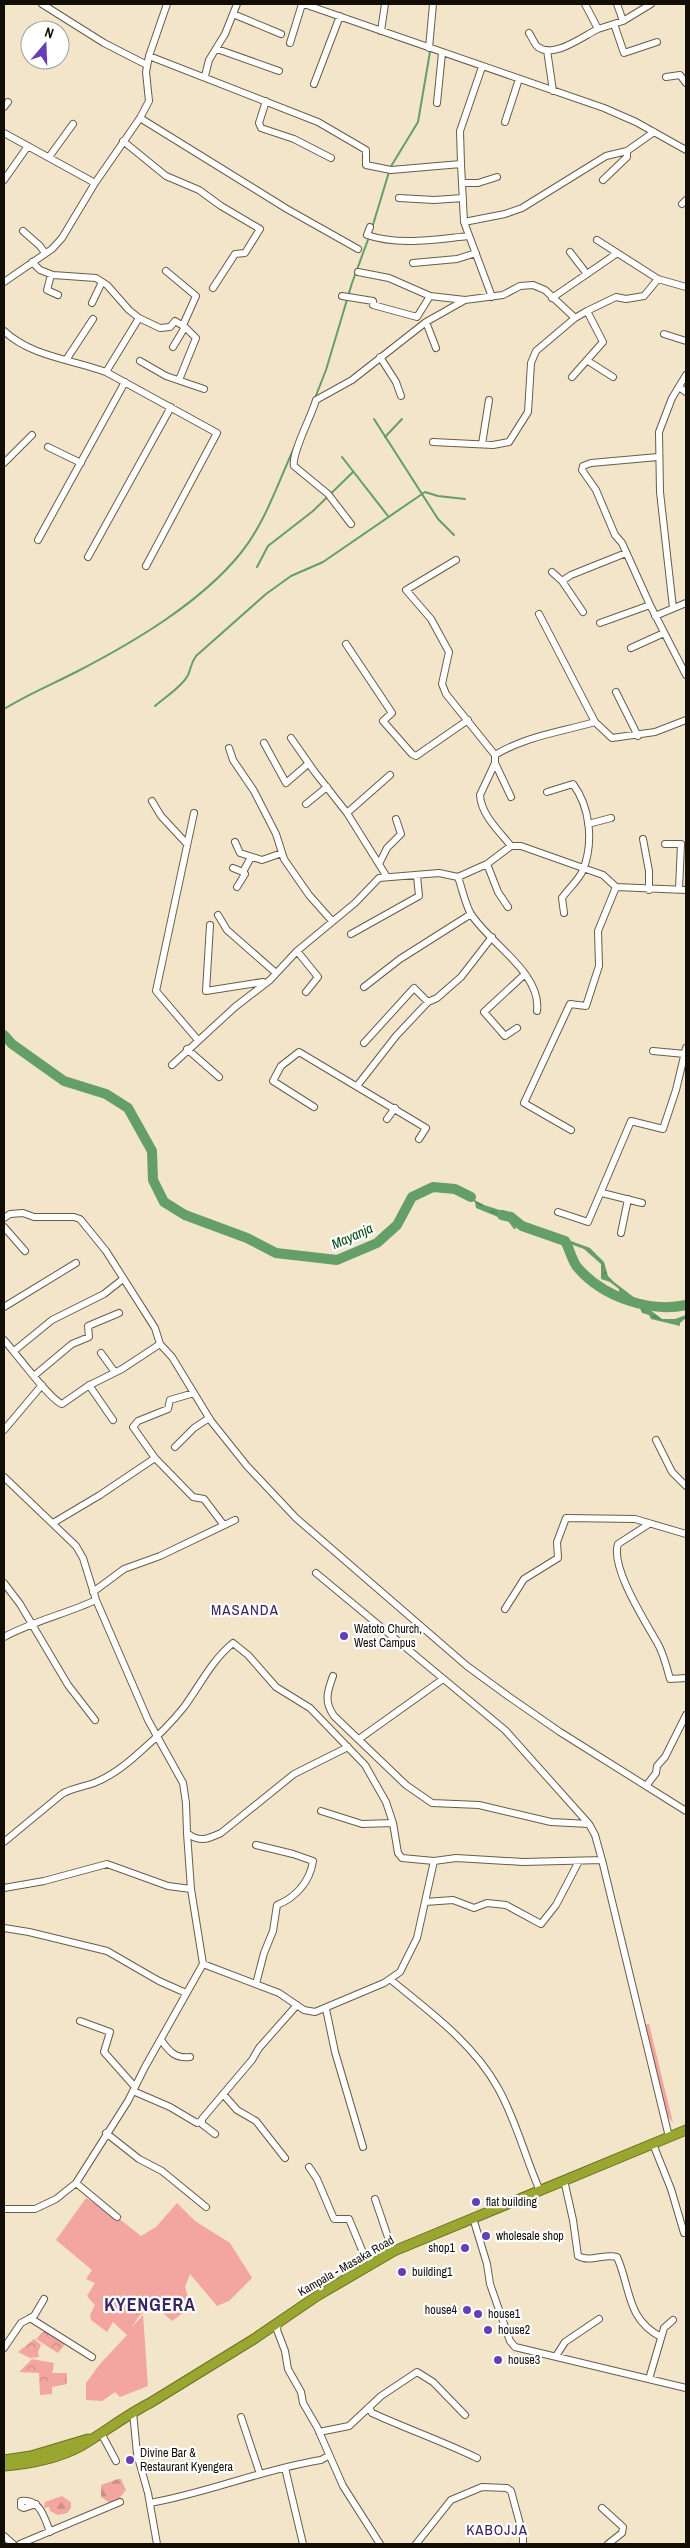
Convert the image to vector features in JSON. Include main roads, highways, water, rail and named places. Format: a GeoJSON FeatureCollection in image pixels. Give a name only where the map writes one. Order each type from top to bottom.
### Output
{"type":"FeatureCollection","features":[{"type":"Feature","properties":{"kind":"highway","name":"Kampala - Masaka Road"},"geometry":{"type":"LineString","coordinates":[[4,2466],[42,2460],[80,2446],[133,2412],[186,2382],[317,2296],[393,2252],[686,2130]]}},
{"type":"Feature","properties":{"kind":"highway","name":"Kampala - Masaka Road"},"geometry":{"type":"LineString","coordinates":[[4,2460],[31,2456],[97,2436]]}},
{"type":"Feature","properties":{"kind":"water"},"geometry":{"type":"Polygon","coordinates":[[[460,1192],[484,1205],[512,1214],[533,1227],[590,1248],[604,1262],[608,1276],[614,1282],[662,1319],[675,1319],[686,1315],[686,1318],[680,1323],[680,1326],[651,1319],[649,1315],[642,1313],[640,1308],[619,1294],[619,1289],[610,1282],[601,1279],[601,1264],[584,1249],[524,1227],[514,1220],[516,1229],[514,1229],[508,1221],[476,1208],[475,1202],[465,1198],[460,1192]]]}},
{"type":"Feature","properties":{"kind":"waterway"},"geometry":{"type":"LineString","coordinates":[[390,168],[418,122],[430,52]]}},
{"type":"Feature","properties":{"kind":"waterway"},"geometry":{"type":"LineString","coordinates":[[372,228],[389,172]]}},
{"type":"Feature","properties":{"kind":"waterway"},"geometry":{"type":"LineString","coordinates":[[315,398],[326,370],[352,283],[369,237]]}},
{"type":"Feature","properties":{"kind":"waterway"},"geometry":{"type":"LineString","coordinates":[[374,419],[438,519],[454,535]]}},
{"type":"Feature","properties":{"kind":"waterway"},"geometry":{"type":"LineString","coordinates":[[385,437],[402,419]]}},
{"type":"Feature","properties":{"kind":"waterway"},"geometry":{"type":"LineString","coordinates":[[4,709],[78,671],[143,634],[206,589],[224,572],[249,542],[271,502],[295,446]]}},
{"type":"Feature","properties":{"kind":"waterway"},"geometry":{"type":"LineString","coordinates":[[342,457],[388,516]]}},
{"type":"Feature","properties":{"kind":"waterway"},"geometry":{"type":"LineString","coordinates":[[257,567],[268,546],[313,511],[353,472]]}},
{"type":"Feature","properties":{"kind":"waterway"},"geometry":{"type":"LineString","coordinates":[[155,706],[178,688],[188,675],[196,656],[266,594],[291,576],[323,562],[425,492],[438,496],[465,499]]}},
{"type":"Feature","properties":{"kind":"waterway","name":"Mayanja"},"geometry":{"type":"LineString","coordinates":[[4,1035],[12,1044],[64,1081],[106,1094],[128,1108],[152,1151],[153,1180],[164,1202],[185,1215],[247,1238],[276,1253],[337,1260],[377,1243],[397,1225],[412,1197],[433,1187],[455,1189],[471,1197]]}},
{"type":"Feature","properties":{"kind":"waterway","name":"Mayanja"},"geometry":{"type":"LineString","coordinates":[[502,1215],[511,1217],[522,1226],[565,1241],[578,1268],[588,1278],[614,1295],[657,1307],[686,1305]]}},
{"type":"Feature","properties":{"kind":"place","name":"Watoto Church, West Campus"},"geometry":{"type":"Point","coordinates":[344,1636]}},
{"type":"Feature","properties":{"kind":"place","name":"flat building"},"geometry":{"type":"Point","coordinates":[476,2202]}},
{"type":"Feature","properties":{"kind":"place","name":"wholesale shop"},"geometry":{"type":"Point","coordinates":[486,2236]}},
{"type":"Feature","properties":{"kind":"place","name":"shop1"},"geometry":{"type":"Point","coordinates":[465,2248]}},
{"type":"Feature","properties":{"kind":"place","name":"building1"},"geometry":{"type":"Point","coordinates":[402,2272]}},
{"type":"Feature","properties":{"kind":"place","name":"house4"},"geometry":{"type":"Point","coordinates":[467,2310]}},
{"type":"Feature","properties":{"kind":"place","name":"house1"},"geometry":{"type":"Point","coordinates":[478,2314]}},
{"type":"Feature","properties":{"kind":"place","name":"house2"},"geometry":{"type":"Point","coordinates":[488,2330]}},
{"type":"Feature","properties":{"kind":"place","name":"house3"},"geometry":{"type":"Point","coordinates":[498,2360]}},
{"type":"Feature","properties":{"kind":"place","name":"Divine Bar & Restaurant Kyengera"},"geometry":{"type":"Point","coordinates":[130,2460]}},
{"type":"Feature","properties":{"kind":"district","name":"MASANDA"},"geometry":{"type":"Point","coordinates":[245,1610]}},
{"type":"Feature","properties":{"kind":"district","name":"KYENGERA"},"geometry":{"type":"Point","coordinates":[150,2305]}},
{"type":"Feature","properties":{"kind":"district","name":"KABOJJA"},"geometry":{"type":"Point","coordinates":[497,2530]}}]}
